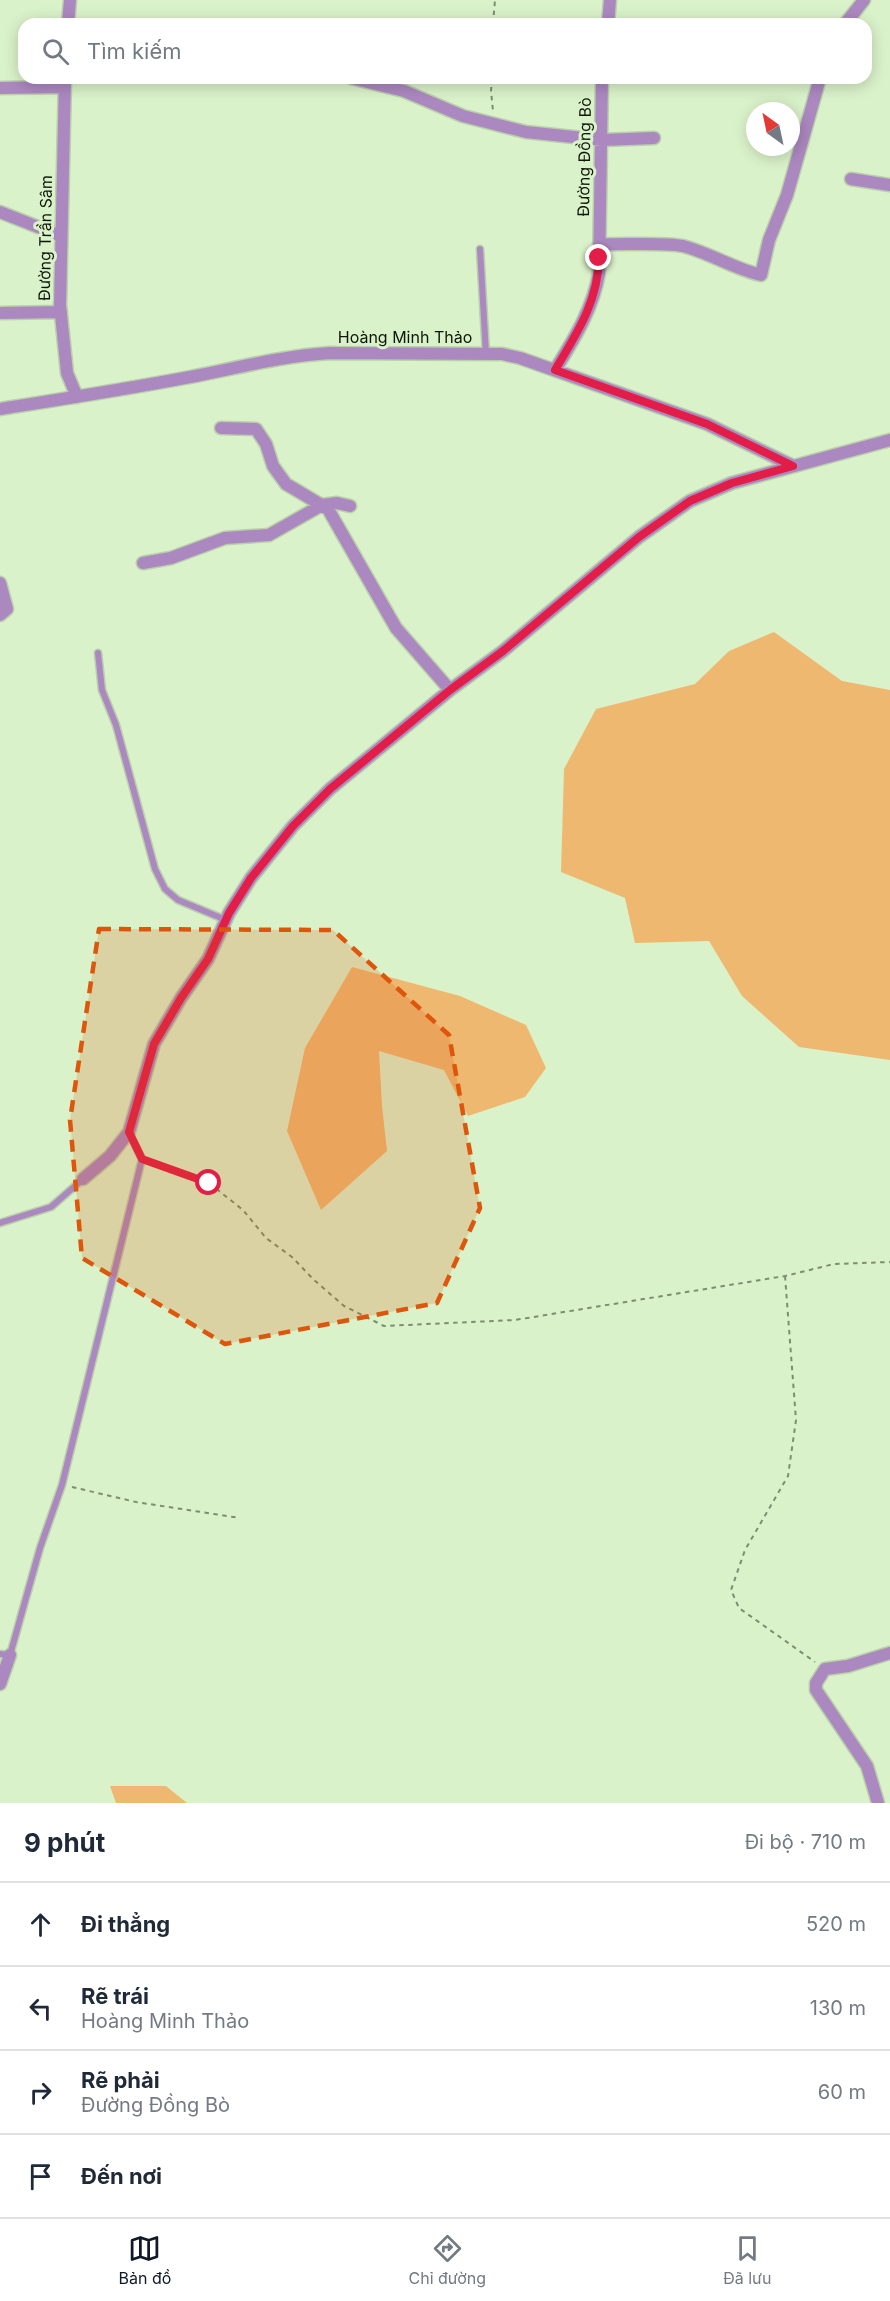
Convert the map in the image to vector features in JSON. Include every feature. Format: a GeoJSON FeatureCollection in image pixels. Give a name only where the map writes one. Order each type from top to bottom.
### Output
{"type":"FeatureCollection","features":[{"type":"Feature","properties":{"kind":"street"},"geometry":{"type":"LineString","coordinates":[[68,18],[70,0]]}},
{"type":"Feature","properties":{"kind":"street"},"geometry":{"type":"LineString","coordinates":[[608,18],[610,0]]}},
{"type":"Feature","properties":{"kind":"street"},"geometry":{"type":"LineString","coordinates":[[850,18],[864,0]]}},
{"type":"Feature","properties":{"kind":"street"},"geometry":{"type":"LineString","coordinates":[[0,88],[52,84]]}},
{"type":"Feature","properties":{"kind":"street","name":"Đường Trần Sâm"},"geometry":{"type":"LineString","coordinates":[[65,84],[61,312],[66,372],[76,397]]}},
{"type":"Feature","properties":{"kind":"street"},"geometry":{"type":"LineString","coordinates":[[375,84],[404,91],[452,112],[535,133],[602,140],[654,138]]}},
{"type":"Feature","properties":{"kind":"street","name":"Đường Đồng Bò"},"geometry":{"type":"LineString","coordinates":[[555,370],[579,329],[596,291],[599,273],[602,84]]}},
{"type":"Feature","properties":{"kind":"street"},"geometry":{"type":"LineString","coordinates":[[599,244],[679,246],[694,249],[733,267],[761,275],[769,240],[787,195],[818,84]]}},
{"type":"Feature","properties":{"kind":"street"},"geometry":{"type":"LineString","coordinates":[[851,179],[890,185]]}},
{"type":"Feature","properties":{"kind":"street"},"geometry":{"type":"LineString","coordinates":[[0,212],[61,236]]}},
{"type":"Feature","properties":{"kind":"street"},"geometry":{"type":"LineString","coordinates":[[0,313],[61,312]]}},
{"type":"Feature","properties":{"kind":"street","name":"Hoàng Minh Thảo"},"geometry":{"type":"LineString","coordinates":[[0,409],[191,377],[259,361],[304,354],[502,354],[520,358],[707,424],[793,466]]}},
{"type":"Feature","properties":{"kind":"street"},"geometry":{"type":"LineString","coordinates":[[221,428],[256,429],[266,444],[273,466],[286,484],[328,509],[396,628],[450,690]]}},
{"type":"Feature","properties":{"kind":"street"},"geometry":{"type":"LineString","coordinates":[[83,1179],[110,1156],[129,1132],[154,1044],[181,998],[208,959],[226,920],[251,878],[293,826],[330,789],[450,690],[503,651],[639,537],[690,501],[732,483],[890,440]]}},
{"type":"Feature","properties":{"kind":"street"},"geometry":{"type":"LineString","coordinates":[[143,563],[171,558],[225,538],[270,535],[322,506],[338,503],[350,506]]}},
{"type":"Feature","properties":{"kind":"street"},"geometry":{"type":"LineString","coordinates":[[0,583],[7,609],[0,615]]}},
{"type":"Feature","properties":{"kind":"street"},"geometry":{"type":"LineString","coordinates":[[878,1803],[867,1766],[816,1690],[816,1683],[825,1669],[848,1666],[890,1653]]}},
{"type":"Feature","properties":{"kind":"street"},"geometry":{"type":"LineString","coordinates":[[0,1684],[5,1654]]}},
{"type":"Feature","properties":{"kind":"lane"},"geometry":{"type":"LineString","coordinates":[[480,249],[486,354]]}},
{"type":"Feature","properties":{"kind":"lane"},"geometry":{"type":"LineString","coordinates":[[98,653],[102,690],[116,725],[155,869],[165,889],[177,900],[226,920]]}},
{"type":"Feature","properties":{"kind":"lane"},"geometry":{"type":"LineString","coordinates":[[5,1654],[62,1485],[142,1159],[129,1132]]}},
{"type":"Feature","properties":{"kind":"lane"},"geometry":{"type":"LineString","coordinates":[[0,1223],[51,1207],[83,1179]]}},
{"type":"Feature","properties":{"kind":"path"},"geometry":{"type":"LineString","coordinates":[[494,18],[495,0]]}},
{"type":"Feature","properties":{"kind":"path"},"geometry":{"type":"LineString","coordinates":[[492,84],[495,124]]}},
{"type":"Feature","properties":{"kind":"path"},"geometry":{"type":"LineString","coordinates":[[142,1159],[209,1183],[243,1210],[266,1238],[292,1257],[344,1306],[384,1326],[515,1320],[784,1276],[834,1264],[890,1262]]}},
{"type":"Feature","properties":{"kind":"path"},"geometry":{"type":"LineString","coordinates":[[784,1276],[796,1420],[788,1476],[745,1550],[731,1590],[739,1608],[825,1669]]}},
{"type":"Feature","properties":{"kind":"path"},"geometry":{"type":"LineString","coordinates":[[62,1485],[136,1502],[240,1518]]}},
{"type":"Feature","properties":{"kind":"highlighted area"},"geometry":{"type":"Polygon","coordinates":[[[99,929],[333,930],[449,1035],[480,1208],[437,1303],[225,1344],[82,1258],[70,1120],[99,929]]]}},
{"type":"Feature","properties":{"kind":"shaded area"},"geometry":{"type":"Polygon","coordinates":[[[774,632],[842,681],[890,690],[890,1060],[799,1047],[742,996],[709,941],[635,943],[625,898],[561,872],[564,769],[596,709],[695,684],[729,651],[774,632]]]}},
{"type":"Feature","properties":{"kind":"shaded area"},"geometry":{"type":"Polygon","coordinates":[[[352,967],[460,996],[526,1025],[546,1068],[525,1097],[468,1116],[444,1070],[379,1051],[387,1151],[321,1210],[287,1131],[305,1048],[352,967]]]}},
{"type":"Feature","properties":{"kind":"shaded area"},"geometry":{"type":"Polygon","coordinates":[[[110,1786],[166,1786],[187,1803],[116,1803],[110,1786]]]}},
{"type":"Feature","properties":{"kind":"route"},"geometry":{"type":"LineString","coordinates":[[209,1183],[142,1159],[129,1132],[154,1044],[181,998],[208,959],[229,913],[251,878],[293,826],[330,789],[373,753],[450,690],[503,651],[639,537],[690,501],[732,483],[793,466],[707,424],[555,370],[588,312],[596,291],[599,258]]}}]}
